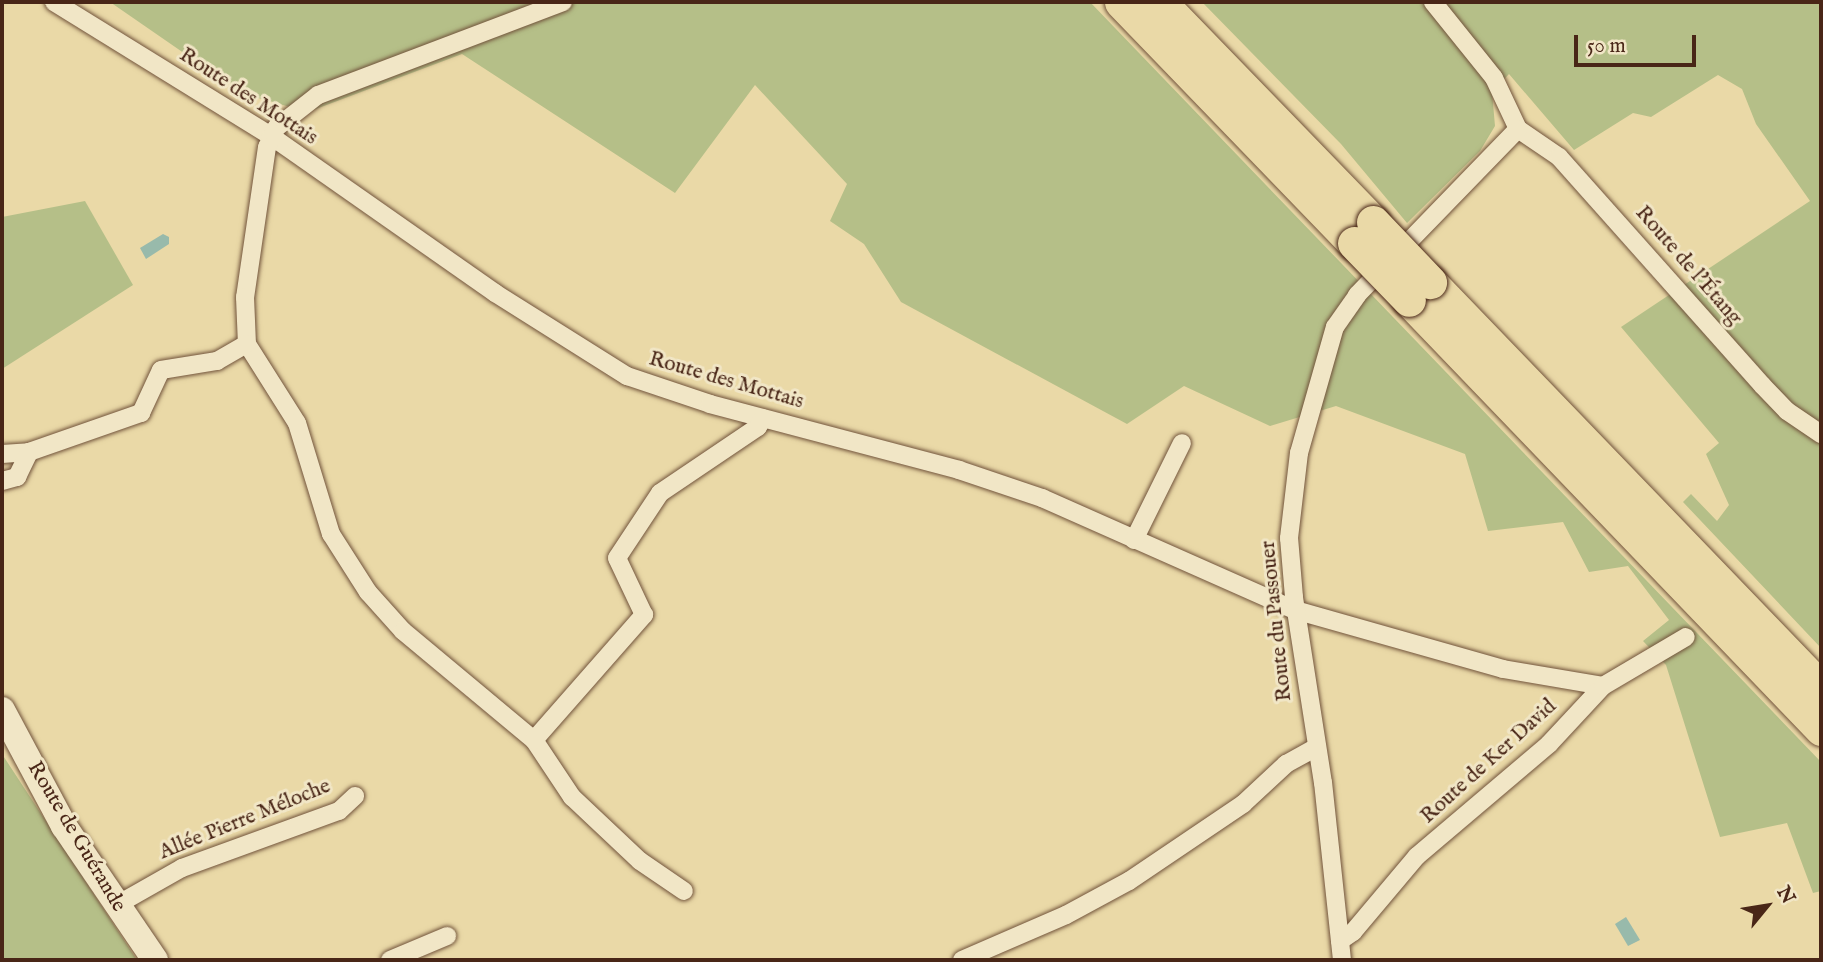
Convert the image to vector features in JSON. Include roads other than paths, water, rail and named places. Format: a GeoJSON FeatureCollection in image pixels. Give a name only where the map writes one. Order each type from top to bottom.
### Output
{"type":"FeatureCollection","features":[{"type":"Feature","properties":{"kind":"highway"},"geometry":{"type":"LineString","coordinates":[[1121,2],[1363,232],[1821,688]]}},
{"type":"Feature","properties":{"kind":"highway"},"geometry":{"type":"LineString","coordinates":[[1160,2],[1363,232]]}},
{"type":"Feature","properties":{"kind":"highway"},"geometry":{"type":"LineString","coordinates":[[1420,291],[1821,729]]}},
{"type":"Feature","properties":{"kind":"street","name":"Route des Mottais"},"geometry":{"type":"LineString","coordinates":[[54,2],[271,136],[495,293],[628,376],[763,418],[959,470],[1041,498],[1295,610],[1503,669],[1603,686]]}},
{"type":"Feature","properties":{"kind":"street"},"geometry":{"type":"LineString","coordinates":[[563,2],[318,96],[294,111],[271,136],[245,297],[247,344],[297,423],[331,534],[368,592],[403,631],[534,740],[572,797],[668,884],[684,891]]}},
{"type":"Feature","properties":{"kind":"street"},"geometry":{"type":"LineString","coordinates":[[1433,2],[1494,78],[1518,130]]}},
{"type":"Feature","properties":{"kind":"street","name":"Route de l'Étang"},"geometry":{"type":"LineString","coordinates":[[1518,130],[1559,157],[1787,411],[1821,434]]}},
{"type":"Feature","properties":{"kind":"street","name":"Route du Passouer"},"geometry":{"type":"LineString","coordinates":[[1342,960],[1317,747],[1295,610],[1289,538],[1298,453],[1335,327],[1357,295],[1518,130]]}},
{"type":"Feature","properties":{"kind":"street"},"geometry":{"type":"LineString","coordinates":[[2,454],[29,452],[141,413],[161,370],[217,361],[247,344]]}},
{"type":"Feature","properties":{"kind":"street"},"geometry":{"type":"LineString","coordinates":[[534,740],[644,615],[617,558],[660,493],[758,427],[763,418]]}},
{"type":"Feature","properties":{"kind":"street"},"geometry":{"type":"LineString","coordinates":[[1134,540],[1182,443]]}},
{"type":"Feature","properties":{"kind":"street"},"geometry":{"type":"LineString","coordinates":[[2,481],[17,477],[29,452]]}},
{"type":"Feature","properties":{"kind":"street","name":"Route de Ker David"},"geometry":{"type":"LineString","coordinates":[[1340,941],[1353,932],[1418,856],[1549,744],[1603,686],[1686,637]]}},
{"type":"Feature","properties":{"kind":"street","name":"Route de Guérande"},"geometry":{"type":"LineString","coordinates":[[2,710],[64,826],[115,906],[155,960]]}},
{"type":"Feature","properties":{"kind":"street"},"geometry":{"type":"LineString","coordinates":[[962,960],[1066,915],[1129,881],[1243,804],[1286,764],[1317,747]]}},
{"type":"Feature","properties":{"kind":"street","name":"Allée Pierre Méloche"},"geometry":{"type":"LineString","coordinates":[[115,906],[182,868],[339,811],[355,796]]}},
{"type":"Feature","properties":{"kind":"street"},"geometry":{"type":"LineString","coordinates":[[390,960],[447,936]]}}]}
